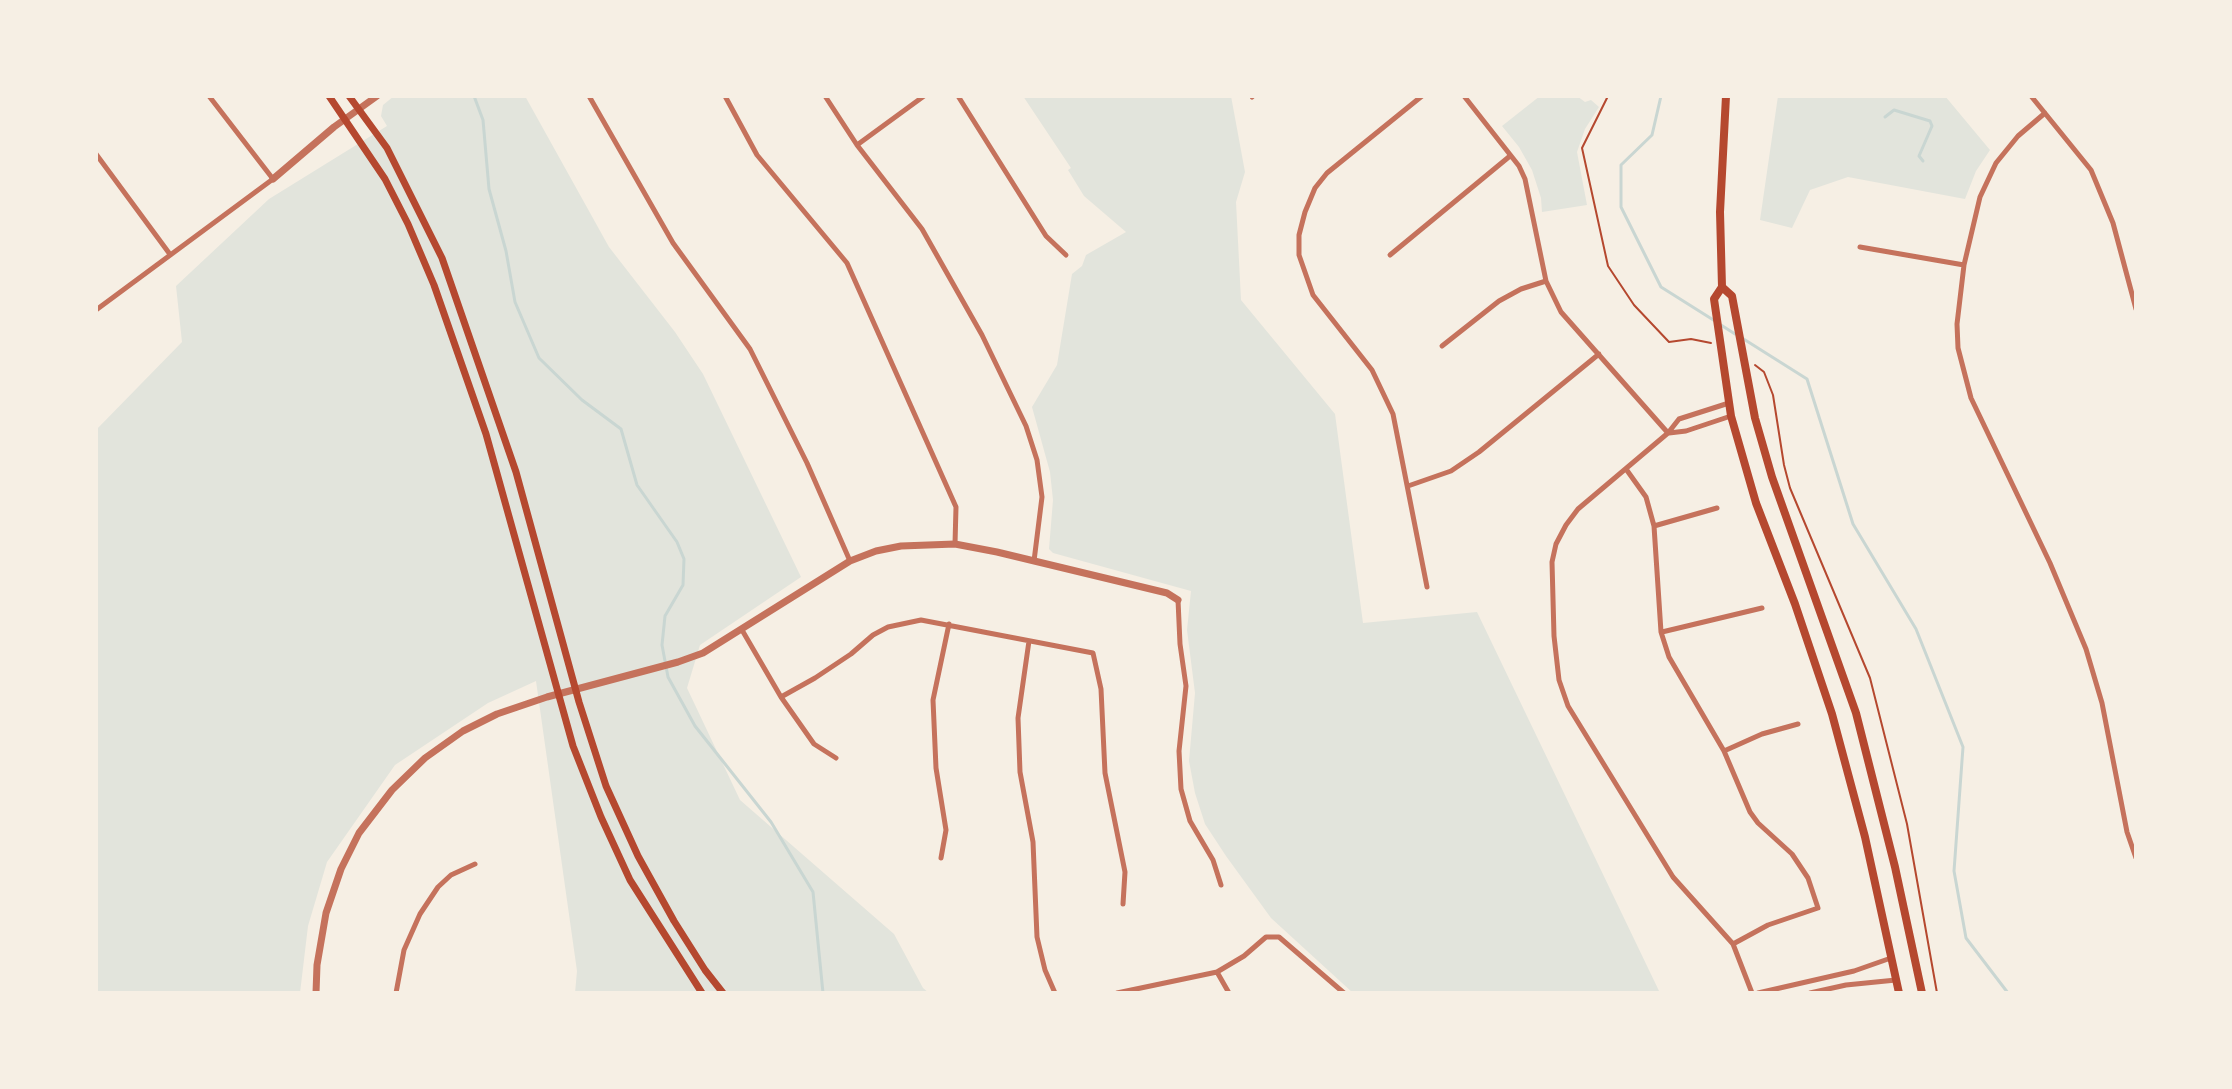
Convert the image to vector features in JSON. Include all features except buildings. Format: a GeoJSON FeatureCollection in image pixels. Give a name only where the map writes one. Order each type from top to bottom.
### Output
{"type":"FeatureCollection","features":[{"type":"Feature","properties":{"kind":"main road"},"geometry":{"type":"LineString","coordinates":[[329,96],[397,201],[434,285],[486,434],[573,746],[612,843],[657,926],[702,993]]}},
{"type":"Feature","properties":{"kind":"main road"},"geometry":{"type":"LineString","coordinates":[[349,96],[403,176],[442,258],[516,472],[606,786],[638,856],[674,921],[723,993]]}},
{"type":"Feature","properties":{"kind":"main road"},"geometry":{"type":"LineString","coordinates":[[1726,96],[1720,212],[1722,287],[1714,299],[1731,416],[1756,503],[1795,604],[1832,714],[1865,837],[1899,993]]}},
{"type":"Feature","properties":{"kind":"main road"},"geometry":{"type":"LineString","coordinates":[[1722,287],[1732,296],[1736,311],[1772,477],[1856,713],[1895,867],[1922,993]]}},
{"type":"Feature","properties":{"kind":"street"},"geometry":{"type":"LineString","coordinates":[[209,96],[273,179]]}},
{"type":"Feature","properties":{"kind":"street"},"geometry":{"type":"LineString","coordinates":[[96,310],[273,179],[377,96]]}},
{"type":"Feature","properties":{"kind":"street"},"geometry":{"type":"LineString","coordinates":[[589,96],[673,243],[750,349],[807,463],[850,561]]}},
{"type":"Feature","properties":{"kind":"street"},"geometry":{"type":"LineString","coordinates":[[725,96],[757,155],[847,263],[956,507],[955,544]]}},
{"type":"Feature","properties":{"kind":"street"},"geometry":{"type":"LineString","coordinates":[[825,96],[857,145],[922,229],[982,335],[1026,426],[1037,460],[1042,497],[1034,561]]}},
{"type":"Feature","properties":{"kind":"street"},"geometry":{"type":"LineString","coordinates":[[857,145],[924,96]]}},
{"type":"Feature","properties":{"kind":"street"},"geometry":{"type":"LineString","coordinates":[[958,96],[1046,236],[1066,255]]}},
{"type":"Feature","properties":{"kind":"street"},"geometry":{"type":"LineString","coordinates":[[1422,96],[1327,173],[1315,188],[1299,235],[1299,255],[1305,275],[1323,310],[1372,370],[1393,414],[1427,587]]}},
{"type":"Feature","properties":{"kind":"street"},"geometry":{"type":"LineString","coordinates":[[1464,96],[1519,166],[1525,179],[1546,281],[1561,312],[1668,433]]}},
{"type":"Feature","properties":{"kind":"street"},"geometry":{"type":"LineString","coordinates":[[2031,96],[2080,155],[2094,177],[2113,223],[2136,309]]}},
{"type":"Feature","properties":{"kind":"street"},"geometry":{"type":"LineString","coordinates":[[2045,113],[2018,136],[1987,179],[1973,220],[1964,265],[1957,324],[1958,348],[1967,385],[2076,620],[2102,703],[2127,832],[2136,858]]}},
{"type":"Feature","properties":{"kind":"street"},"geometry":{"type":"LineString","coordinates":[[96,154],[169,253]]}},
{"type":"Feature","properties":{"kind":"street"},"geometry":{"type":"LineString","coordinates":[[1390,255],[1510,156]]}},
{"type":"Feature","properties":{"kind":"street"},"geometry":{"type":"LineString","coordinates":[[1860,247],[1964,265]]}},
{"type":"Feature","properties":{"kind":"street"},"geometry":{"type":"LineString","coordinates":[[1442,346],[1499,301],[1521,289],[1546,281]]}},
{"type":"Feature","properties":{"kind":"street"},"geometry":{"type":"LineString","coordinates":[[1408,486],[1451,471],[1470,459],[1599,354]]}},
{"type":"Feature","properties":{"kind":"street"},"geometry":{"type":"LineString","coordinates":[[1729,403],[1679,419],[1668,433],[1578,509],[1556,544],[1552,579],[1554,636],[1559,680],[1568,706],[1673,877],[1733,944],[1752,993]]}},
{"type":"Feature","properties":{"kind":"street"},"geometry":{"type":"LineString","coordinates":[[1694,413],[1698,427]]}},
{"type":"Feature","properties":{"kind":"street"},"geometry":{"type":"LineString","coordinates":[[1668,433],[1686,431],[1731,416]]}},
{"type":"Feature","properties":{"kind":"street"},"geometry":{"type":"LineString","coordinates":[[1626,469],[1646,497],[1654,526],[1661,632],[1669,657],[1724,751],[1750,812],[1792,854],[1808,878],[1818,908],[1768,925],[1733,944]]}},
{"type":"Feature","properties":{"kind":"street"},"geometry":{"type":"LineString","coordinates":[[1654,526],[1717,508]]}},
{"type":"Feature","properties":{"kind":"street"},"geometry":{"type":"LineString","coordinates":[[316,993],[317,965],[326,913],[350,851],[373,812],[409,773],[454,737],[497,714],[703,653],[850,561],[901,546],[955,544],[1167,593],[1178,600],[1186,686],[1179,751],[1181,789],[1190,821],[1213,860],[1221,885]]}},
{"type":"Feature","properties":{"kind":"street"},"geometry":{"type":"LineString","coordinates":[[1661,632],[1762,608]]}},
{"type":"Feature","properties":{"kind":"street"},"geometry":{"type":"LineString","coordinates":[[781,697],[815,678],[888,627],[921,620],[1093,653],[1101,689],[1107,784],[1125,872],[1123,904]]}},
{"type":"Feature","properties":{"kind":"street"},"geometry":{"type":"LineString","coordinates":[[941,858],[946,830],[936,768],[933,700],[949,624]]}},
{"type":"Feature","properties":{"kind":"street"},"geometry":{"type":"LineString","coordinates":[[742,630],[781,697],[814,744],[836,758]]}},
{"type":"Feature","properties":{"kind":"street"},"geometry":{"type":"LineString","coordinates":[[1029,641],[1018,718],[1020,772],[1033,842],[1037,937],[1045,970],[1055,993]]}},
{"type":"Feature","properties":{"kind":"street"},"geometry":{"type":"LineString","coordinates":[[1724,751],[1762,734],[1798,724]]}},
{"type":"Feature","properties":{"kind":"street"},"geometry":{"type":"LineString","coordinates":[[396,993],[404,950],[420,914],[438,887],[451,875],[475,864]]}},
{"type":"Feature","properties":{"kind":"street"},"geometry":{"type":"LineString","coordinates":[[1117,993],[1143,990],[1217,972],[1244,956],[1266,937],[1279,937],[1344,993]]}},
{"type":"Feature","properties":{"kind":"street"},"geometry":{"type":"LineString","coordinates":[[1758,993],[1844,973],[1891,958]]}},
{"type":"Feature","properties":{"kind":"street"},"geometry":{"type":"LineString","coordinates":[[1217,972],[1229,993]]}},
{"type":"Feature","properties":{"kind":"street"},"geometry":{"type":"LineString","coordinates":[[1844,973],[1846,985]]}},
{"type":"Feature","properties":{"kind":"street"},"geometry":{"type":"LineString","coordinates":[[1810,993],[1846,985],[1896,980]]}},
{"type":"Feature","properties":{"kind":"street"},"geometry":{"type":"LineString","coordinates":[[1790,986],[1792,993]]}},
{"type":"Feature","properties":{"kind":"path"},"geometry":{"type":"LineString","coordinates":[[1608,96],[1582,148],[1608,266],[1634,305],[1669,342],[1691,339],[1719,349]]}},
{"type":"Feature","properties":{"kind":"path"},"geometry":{"type":"LineString","coordinates":[[1748,364],[1764,372],[1773,395],[1790,488],[1870,678],[1907,824],[1937,993]]}},
{"type":"Feature","properties":{"kind":"shaded area"},"geometry":{"type":"Polygon","coordinates":[[[394,96],[525,96],[609,247],[675,332],[703,374],[801,577],[700,645],[687,688],[740,800],[894,934],[923,988],[929,993],[575,993],[577,971],[536,681],[488,703],[395,765],[327,862],[308,926],[300,993],[96,993],[96,430],[182,342],[176,286],[269,199],[387,126],[381,116],[383,105],[394,96]]]}},
{"type":"Feature","properties":{"kind":"shaded area"},"geometry":{"type":"Polygon","coordinates":[[[1023,96],[1231,96],[1245,172],[1236,202],[1241,300],[1335,414],[1363,623],[1477,612],[1660,993],[1353,993],[1271,918],[1226,856],[1205,824],[1189,761],[1195,693],[1187,630],[1191,591],[1053,553],[1049,549],[1053,500],[1050,472],[1032,407],[1057,365],[1072,274],[1082,266],[1086,255],[1126,232],[1084,196],[1068,170],[1071,168],[1023,96]]]}},
{"type":"Feature","properties":{"kind":"shaded area"},"geometry":{"type":"Polygon","coordinates":[[[1540,96],[1577,96],[1585,102],[1591,100],[1599,107],[1585,129],[1577,152],[1587,205],[1542,212],[1532,170],[1502,126],[1540,96]]]}},
{"type":"Feature","properties":{"kind":"shaded area"},"geometry":{"type":"Polygon","coordinates":[[[1778,96],[1945,96],[1990,150],[1976,171],[1965,199],[1848,177],[1810,190],[1792,228],[1760,220],[1778,96]]]}},
{"type":"Feature","properties":{"kind":"waterway"},"geometry":{"type":"LineString","coordinates":[[474,96],[483,120],[489,189],[506,251],[515,302],[539,358],[582,400],[621,429],[637,485],[677,542],[684,559],[683,585],[665,616],[662,645],[668,677],[695,726],[771,822],[813,892],[823,993]]}},
{"type":"Feature","properties":{"kind":"waterway"},"geometry":{"type":"LineString","coordinates":[[1661,96],[1652,135],[1621,165],[1621,207],[1661,287],[1715,321]]}},
{"type":"Feature","properties":{"kind":"waterway"},"geometry":{"type":"LineString","coordinates":[[1885,117],[1894,110],[1930,121],[1932,126],[1919,156],[1923,161]]}},
{"type":"Feature","properties":{"kind":"waterway"},"geometry":{"type":"LineString","coordinates":[[1721,325],[1735,334]]}},
{"type":"Feature","properties":{"kind":"waterway"},"geometry":{"type":"LineString","coordinates":[[1742,338],[1807,379],[1853,524],[1916,629],[1963,747],[1954,871],[1966,938],[2008,993]]}}]}
